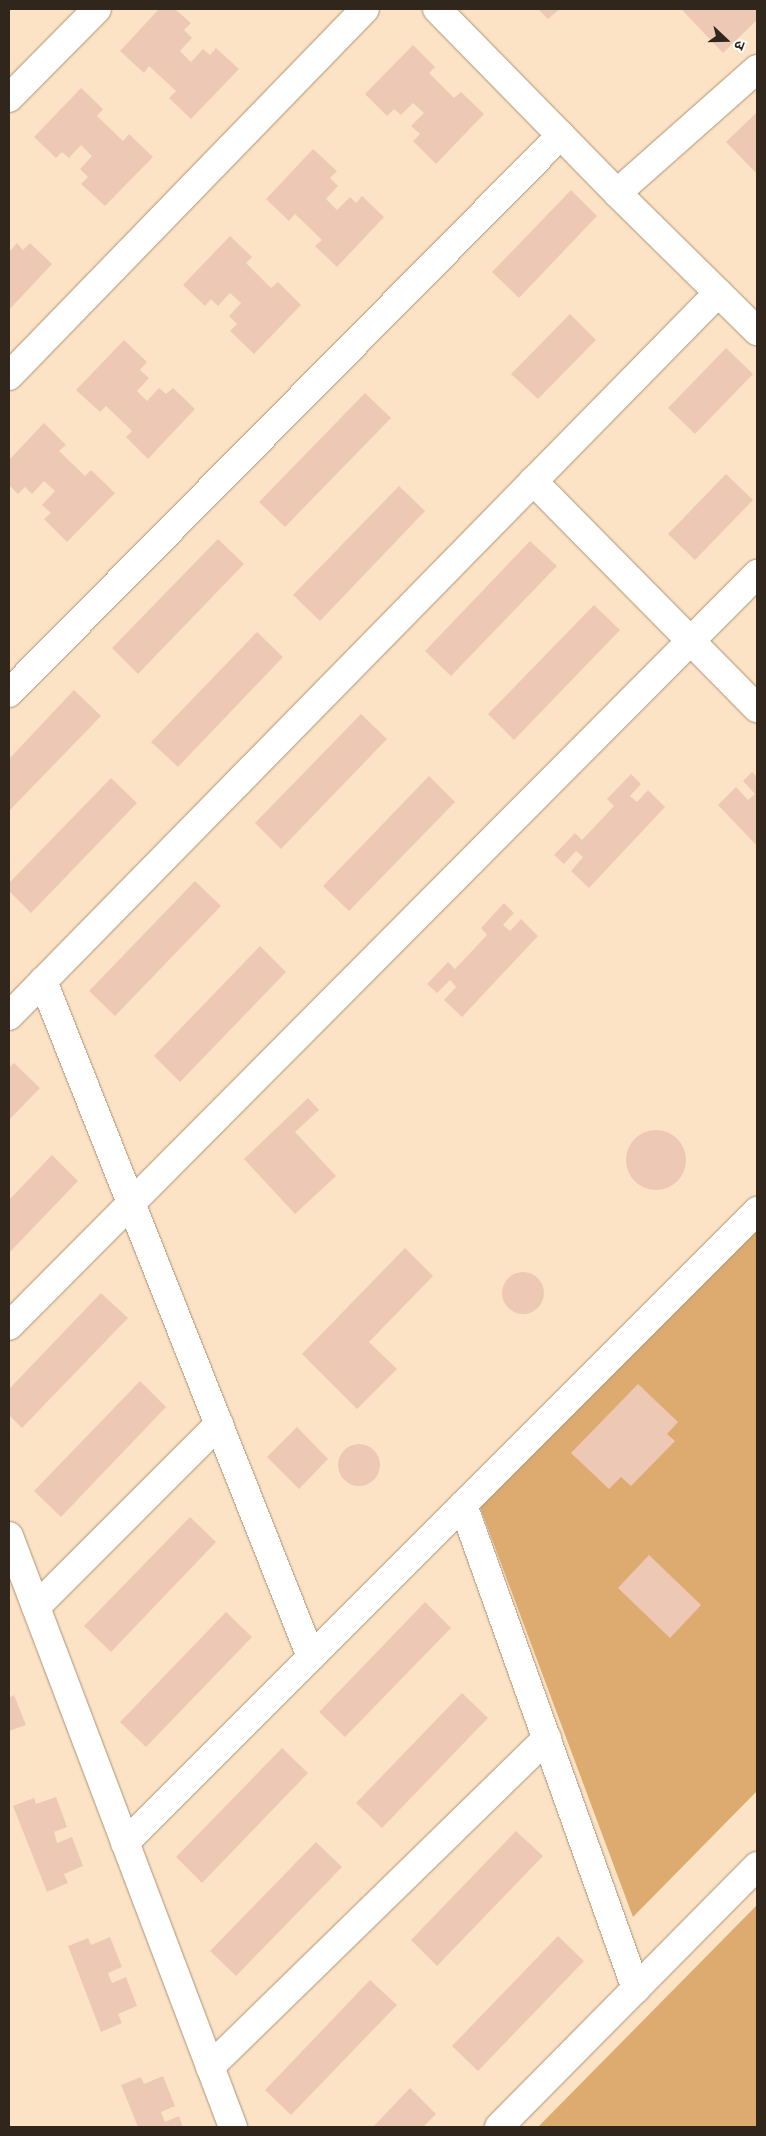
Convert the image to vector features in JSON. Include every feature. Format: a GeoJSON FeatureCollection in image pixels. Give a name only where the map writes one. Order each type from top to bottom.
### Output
{"type":"FeatureCollection","features":[{"type":"Feature","properties":{"kind":"lane"},"geometry":{"type":"LineString","coordinates":[[9,98],[97,9]]}},
{"type":"Feature","properties":{"kind":"lane"},"geometry":{"type":"LineString","coordinates":[[9,376],[365,9]]}},
{"type":"Feature","properties":{"kind":"lane"},"geometry":{"type":"LineString","coordinates":[[437,9],[616,193],[757,331]]}},
{"type":"Feature","properties":{"kind":"lane"},"geometry":{"type":"LineString","coordinates":[[616,193],[757,69]]}},
{"type":"Feature","properties":{"kind":"lane"},"geometry":{"type":"LineString","coordinates":[[9,693],[560,135]]}},
{"type":"Feature","properties":{"kind":"lane"},"geometry":{"type":"LineString","coordinates":[[9,1016],[718,293]]}},
{"type":"Feature","properties":{"kind":"lane"},"geometry":{"type":"LineString","coordinates":[[533,481],[757,708]]}},
{"type":"Feature","properties":{"kind":"lane"},"geometry":{"type":"LineString","coordinates":[[9,1326],[757,574]]}},
{"type":"Feature","properties":{"kind":"lane"},"geometry":{"type":"LineString","coordinates":[[43,981],[311,1657]]}},
{"type":"Feature","properties":{"kind":"lane"},"geometry":{"type":"LineString","coordinates":[[125,1843],[757,1211]]}},
{"type":"Feature","properties":{"kind":"lane"},"geometry":{"type":"LineString","coordinates":[[36,1607],[219,1424]]}},
{"type":"Feature","properties":{"kind":"lane"},"geometry":{"type":"LineString","coordinates":[[463,1505],[636,1989]]}},
{"type":"Feature","properties":{"kind":"lane"},"geometry":{"type":"LineString","coordinates":[[9,1536],[232,2127]]}},
{"type":"Feature","properties":{"kind":"lane"},"geometry":{"type":"LineString","coordinates":[[210,2067],[547,1738]]}},
{"type":"Feature","properties":{"kind":"lane"},"geometry":{"type":"LineString","coordinates":[[499,2127],[757,1866]]}},
{"type":"Feature","properties":{"kind":"shaded area"},"geometry":{"type":"Polygon","coordinates":[[[757,1229],[757,1791],[633,1917],[480,1507],[757,1229]]]}},
{"type":"Feature","properties":{"kind":"shaded area"},"geometry":{"type":"Polygon","coordinates":[[[757,1905],[757,2127],[538,2127],[757,1905]]]}},
{"type":"Feature","properties":{"kind":"building"},"geometry":{"type":"Polygon","coordinates":[[[159,9],[175,9],[191,23],[184,30],[192,38],[180,51],[191,62],[203,49],[210,55],[216,48],[239,69],[191,119],[169,98],[176,91],[149,66],[144,73],[120,51],[159,9]]]}},
{"type":"Feature","properties":{"kind":"building"},"geometry":{"type":"Polygon","coordinates":[[[538,9],[560,9],[548,19],[538,9]]]}},
{"type":"Feature","properties":{"kind":"building"},"geometry":{"type":"Polygon","coordinates":[[[681,9],[757,9],[757,20],[723,53],[681,9]]]}},
{"type":"Feature","properties":{"kind":"building"},"geometry":{"type":"Polygon","coordinates":[[[413,45],[435,67],[429,73],[454,98],[461,92],[484,114],[436,164],[413,141],[420,134],[411,126],[424,113],[413,103],[401,115],[394,109],[387,116],[365,94],[413,45]]]}},
{"type":"Feature","properties":{"kind":"building"},"geometry":{"type":"Polygon","coordinates":[[[81,88],[103,109],[97,116],[123,141],[129,134],[153,157],[105,206],[81,184],[88,177],[80,169],[92,156],[81,145],[69,158],[62,152],[56,158],[34,137],[81,88]]]}},
{"type":"Feature","properties":{"kind":"building"},"geometry":{"type":"Polygon","coordinates":[[[757,112],[757,174],[726,142],[757,112]]]}},
{"type":"Feature","properties":{"kind":"building"},"geometry":{"type":"Polygon","coordinates":[[[313,149],[337,171],[330,178],[338,186],[326,199],[337,210],[350,197],[356,203],[362,196],[384,217],[337,267],[315,246],[322,240],[295,214],[289,221],[266,199],[313,149]]]}},
{"type":"Feature","properties":{"kind":"building"},"geometry":{"type":"Polygon","coordinates":[[[571,190],[597,216],[519,298],[492,272],[571,190]]]}},
{"type":"Feature","properties":{"kind":"building"},"geometry":{"type":"Polygon","coordinates":[[[230,236],[252,257],[246,263],[271,288],[278,282],[301,305],[254,354],[230,331],[237,324],[229,316],[241,303],[230,293],[218,306],[211,299],[205,306],[183,285],[230,236]]]}},
{"type":"Feature","properties":{"kind":"building"},"geometry":{"type":"Polygon","coordinates":[[[17,243],[23,250],[30,243],[52,264],[9,310],[9,252],[17,243]]]}},
{"type":"Feature","properties":{"kind":"building"},"geometry":{"type":"Polygon","coordinates":[[[570,314],[596,340],[538,399],[511,374],[570,314]]]}},
{"type":"Feature","properties":{"kind":"building"},"geometry":{"type":"Polygon","coordinates":[[[124,340],[147,362],[140,370],[149,378],[137,391],[147,401],[159,388],[166,394],[173,388],[195,409],[148,459],[126,437],[132,431],[106,406],[100,412],[76,390],[124,340]]]}},
{"type":"Feature","properties":{"kind":"building"},"geometry":{"type":"Polygon","coordinates":[[[726,348],[753,374],[695,434],[668,408],[726,348]]]}},
{"type":"Feature","properties":{"kind":"building"},"geometry":{"type":"Polygon","coordinates":[[[365,393],[391,418],[285,527],[259,502],[365,393]]]}},
{"type":"Feature","properties":{"kind":"building"},"geometry":{"type":"Polygon","coordinates":[[[44,423],[66,445],[59,451],[85,476],[91,470],[115,493],[67,542],[44,519],[51,513],[42,505],[55,491],[44,481],[32,494],[25,487],[18,494],[9,485],[9,460],[44,423]]]}},
{"type":"Feature","properties":{"kind":"building"},"geometry":{"type":"Polygon","coordinates":[[[726,474],[753,500],[695,560],[668,534],[726,474]]]}},
{"type":"Feature","properties":{"kind":"building"},"geometry":{"type":"Polygon","coordinates":[[[399,486],[425,511],[320,621],[293,595],[399,486]]]}},
{"type":"Feature","properties":{"kind":"building"},"geometry":{"type":"Polygon","coordinates":[[[218,539],[244,564],[138,674],[112,648],[218,539]]]}},
{"type":"Feature","properties":{"kind":"building"},"geometry":{"type":"Polygon","coordinates":[[[530,541],[557,566],[451,676],[425,651],[530,541]]]}},
{"type":"Feature","properties":{"kind":"building"},"geometry":{"type":"Polygon","coordinates":[[[594,605],[620,630],[514,740],[488,714],[594,605]]]}},
{"type":"Feature","properties":{"kind":"building"},"geometry":{"type":"Polygon","coordinates":[[[257,632],[283,657],[178,767],[151,742],[257,632]]]}},
{"type":"Feature","properties":{"kind":"building"},"geometry":{"type":"Polygon","coordinates":[[[74,690],[101,716],[9,811],[9,759],[74,690]]]}},
{"type":"Feature","properties":{"kind":"building"},"geometry":{"type":"Polygon","coordinates":[[[361,714],[387,739],[281,849],[255,823],[361,714]]]}},
{"type":"Feature","properties":{"kind":"building"},"geometry":{"type":"Polygon","coordinates":[[[752,772],[757,777],[757,846],[718,805],[736,787],[748,800],[755,794],[743,781],[752,772]]]}},
{"type":"Feature","properties":{"kind":"building"},"geometry":{"type":"Polygon","coordinates":[[[631,774],[641,784],[630,796],[637,802],[648,790],[665,807],[589,888],[571,871],[583,857],[576,851],[564,864],[554,855],[575,833],[582,840],[614,806],[607,799],[631,774]]]}},
{"type":"Feature","properties":{"kind":"building"},"geometry":{"type":"Polygon","coordinates":[[[429,776],[455,802],[349,911],[323,886],[429,776]]]}},
{"type":"Feature","properties":{"kind":"building"},"geometry":{"type":"Polygon","coordinates":[[[111,778],[137,803],[31,913],[9,891],[9,883],[111,778]]]}},
{"type":"Feature","properties":{"kind":"building"},"geometry":{"type":"Polygon","coordinates":[[[195,881],[221,906],[115,1016],[89,991],[195,881]]]}},
{"type":"Feature","properties":{"kind":"building"},"geometry":{"type":"Polygon","coordinates":[[[504,903],[514,913],[503,925],[510,931],[521,919],[538,936],[462,1017],[444,1000],[456,987],[450,980],[437,993],[427,984],[448,962],[455,969],[487,935],[481,928],[504,903]]]}},
{"type":"Feature","properties":{"kind":"building"},"geometry":{"type":"Polygon","coordinates":[[[260,946],[286,972],[180,1082],[154,1056],[260,946]]]}},
{"type":"Feature","properties":{"kind":"building"},"geometry":{"type":"Polygon","coordinates":[[[14,1063],[40,1088],[9,1120],[9,1068],[14,1063]]]}},
{"type":"Feature","properties":{"kind":"building"},"geometry":{"type":"Polygon","coordinates":[[[308,1098],[319,1110],[295,1132],[336,1176],[295,1214],[244,1159],[308,1098]]]}},
{"type":"Feature","properties":{"kind":"building"},"geometry":{"type":"Polygon","coordinates":[[[650,1130],[662,1130],[673,1135],[681,1143],[686,1154],[684,1172],[673,1185],[662,1190],[650,1190],[639,1185],[631,1177],[626,1166],[626,1154],[631,1143],[639,1135],[650,1130]]]}},
{"type":"Feature","properties":{"kind":"building"},"geometry":{"type":"Polygon","coordinates":[[[52,1155],[78,1181],[9,1253],[9,1200],[52,1155]]]}},
{"type":"Feature","properties":{"kind":"building"},"geometry":{"type":"Polygon","coordinates":[[[405,1248],[433,1276],[369,1342],[397,1369],[357,1409],[302,1354],[405,1248]]]}},
{"type":"Feature","properties":{"kind":"building"},"geometry":{"type":"Polygon","coordinates":[[[527,1272],[535,1275],[541,1281],[544,1293],[541,1305],[535,1311],[519,1314],[511,1311],[505,1305],[502,1289],[505,1281],[511,1275],[527,1272]]]}},
{"type":"Feature","properties":{"kind":"building"},"geometry":{"type":"Polygon","coordinates":[[[101,1293],[128,1318],[22,1428],[9,1415],[9,1389],[101,1293]]]}},
{"type":"Feature","properties":{"kind":"building"},"geometry":{"type":"Polygon","coordinates":[[[140,1381],[166,1407],[61,1517],[34,1491],[140,1381]]]}},
{"type":"Feature","properties":{"kind":"building"},"geometry":{"type":"Polygon","coordinates":[[[638,1384],[678,1422],[667,1434],[675,1441],[631,1486],[621,1477],[609,1489],[571,1453],[638,1384]]]}},
{"type":"Feature","properties":{"kind":"building"},"geometry":{"type":"Polygon","coordinates":[[[297,1427],[328,1459],[299,1489],[267,1457],[297,1427]]]}},
{"type":"Feature","properties":{"kind":"building"},"geometry":{"type":"Polygon","coordinates":[[[363,1444],[371,1447],[377,1453],[380,1465],[377,1477],[371,1483],[355,1486],[347,1483],[341,1477],[338,1461],[341,1453],[347,1447],[363,1444]]]}},
{"type":"Feature","properties":{"kind":"building"},"geometry":{"type":"Polygon","coordinates":[[[190,1517],[216,1542],[111,1652],[84,1626],[190,1517]]]}},
{"type":"Feature","properties":{"kind":"building"},"geometry":{"type":"Polygon","coordinates":[[[649,1555],[701,1605],[670,1638],[618,1588],[649,1555]]]}},
{"type":"Feature","properties":{"kind":"building"},"geometry":{"type":"Polygon","coordinates":[[[425,1602],[451,1628],[345,1737],[319,1712],[425,1602]]]}},
{"type":"Feature","properties":{"kind":"building"},"geometry":{"type":"Polygon","coordinates":[[[226,1612],[252,1637],[146,1747],[120,1722],[226,1612]]]}},
{"type":"Feature","properties":{"kind":"building"},"geometry":{"type":"Polygon","coordinates":[[[462,1693],[488,1718],[382,1828],[356,1803],[462,1693]]]}},
{"type":"Feature","properties":{"kind":"building"},"geometry":{"type":"Polygon","coordinates":[[[14,1695],[26,1725],[9,1731],[9,1698],[14,1695]]]}},
{"type":"Feature","properties":{"kind":"building"},"geometry":{"type":"Polygon","coordinates":[[[282,1748],[308,1773],[202,1883],[176,1857],[282,1748]]]}},
{"type":"Feature","properties":{"kind":"building"},"geometry":{"type":"Polygon","coordinates":[[[56,1797],[67,1827],[54,1832],[57,1843],[72,1837],[83,1866],[64,1874],[68,1883],[47,1892],[13,1806],[34,1798],[36,1804],[56,1797]]]}},
{"type":"Feature","properties":{"kind":"building"},"geometry":{"type":"Polygon","coordinates":[[[516,1831],[543,1856],[437,1966],[411,1940],[516,1831]]]}},
{"type":"Feature","properties":{"kind":"building"},"geometry":{"type":"Polygon","coordinates":[[[316,1842],[342,1867],[236,1976],[210,1951],[316,1842]]]}},
{"type":"Feature","properties":{"kind":"building"},"geometry":{"type":"Polygon","coordinates":[[[558,1936],[584,1961],[478,2071],[452,2046],[558,1936]]]}},
{"type":"Feature","properties":{"kind":"building"},"geometry":{"type":"Polygon","coordinates":[[[110,1937],[122,1967],[108,1973],[112,1983],[126,1977],[137,2006],[118,2014],[122,2023],[101,2032],[68,1946],[88,1938],[91,1945],[110,1937]]]}},
{"type":"Feature","properties":{"kind":"building"},"geometry":{"type":"Polygon","coordinates":[[[370,1980],[397,2005],[291,2115],[265,2090],[370,1980]]]}},
{"type":"Feature","properties":{"kind":"building"},"geometry":{"type":"Polygon","coordinates":[[[163,2076],[175,2106],[161,2112],[165,2122],[179,2116],[183,2127],[138,2127],[121,2085],[141,2077],[144,2084],[163,2076]]]}},
{"type":"Feature","properties":{"kind":"building"},"geometry":{"type":"Polygon","coordinates":[[[410,2088],[436,2114],[423,2127],[373,2127],[410,2088]]]}}]}
